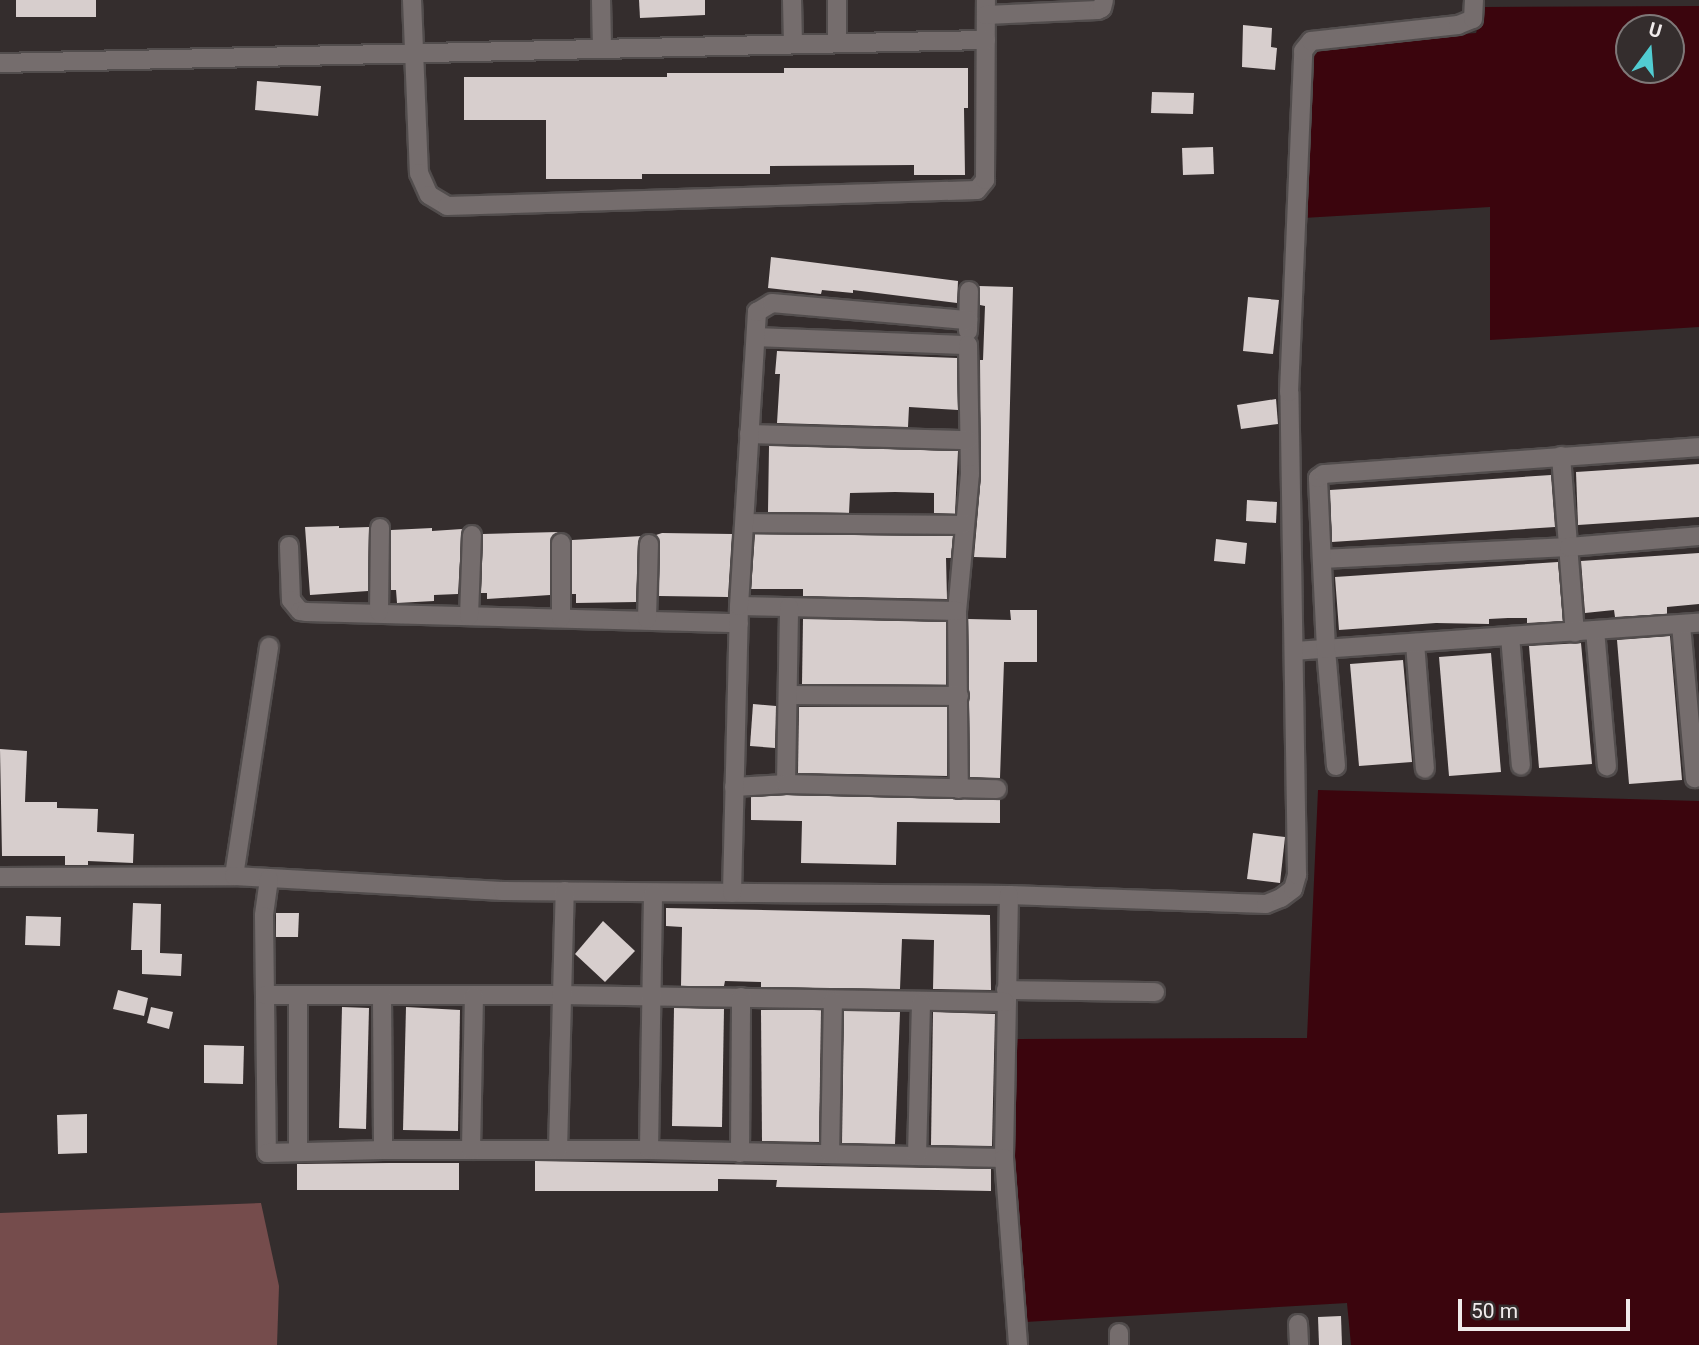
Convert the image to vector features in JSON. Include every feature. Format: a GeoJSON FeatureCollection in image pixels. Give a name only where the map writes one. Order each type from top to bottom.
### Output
{"type":"FeatureCollection","features":[{"type":"Feature","properties":{"kind":"street"},"geometry":{"type":"LineString","coordinates":[[412,0],[419,173],[429,195],[447,206],[977,190],[985,180],[986,8],[1098,10],[1102,8],[1104,0]]}},
{"type":"Feature","properties":{"kind":"street"},"geometry":{"type":"LineString","coordinates":[[601,0],[602,47]]}},
{"type":"Feature","properties":{"kind":"street"},"geometry":{"type":"LineString","coordinates":[[792,0],[793,43]]}},
{"type":"Feature","properties":{"kind":"street"},"geometry":{"type":"LineString","coordinates":[[837,0],[838,43]]}},
{"type":"Feature","properties":{"kind":"street"},"geometry":{"type":"LineString","coordinates":[[0,877],[234,876],[565,891],[1009,895],[1266,904],[1287,894],[1293,889],[1297,875],[1289,392],[1303,51],[1311,41],[1458,25],[1474,19],[1474,0]]}},
{"type":"Feature","properties":{"kind":"street"},"geometry":{"type":"LineString","coordinates":[[0,63],[986,40]]}},
{"type":"Feature","properties":{"kind":"street"},"geometry":{"type":"LineString","coordinates":[[959,789],[957,611],[963,525],[970,474],[969,291]]}},
{"type":"Feature","properties":{"kind":"street"},"geometry":{"type":"LineString","coordinates":[[732,893],[735,867],[734,787],[739,615],[757,312],[772,303],[968,320]]}},
{"type":"Feature","properties":{"kind":"street"},"geometry":{"type":"LineString","coordinates":[[757,337],[968,345]]}},
{"type":"Feature","properties":{"kind":"street"},"geometry":{"type":"LineString","coordinates":[[749,434],[970,440]]}},
{"type":"Feature","properties":{"kind":"street"},"geometry":{"type":"LineString","coordinates":[[1336,766],[1326,649],[1316,487],[1318,478],[1324,474],[1699,447]]}},
{"type":"Feature","properties":{"kind":"street"},"geometry":{"type":"LineString","coordinates":[[1561,456],[1575,632]]}},
{"type":"Feature","properties":{"kind":"street"},"geometry":{"type":"LineString","coordinates":[[745,523],[963,525]]}},
{"type":"Feature","properties":{"kind":"street"},"geometry":{"type":"LineString","coordinates":[[379,612],[380,528]]}},
{"type":"Feature","properties":{"kind":"street"},"geometry":{"type":"LineString","coordinates":[[469,616],[472,535]]}},
{"type":"Feature","properties":{"kind":"street"},"geometry":{"type":"LineString","coordinates":[[1322,559],[1569,547],[1699,536]]}},
{"type":"Feature","properties":{"kind":"street"},"geometry":{"type":"LineString","coordinates":[[561,543],[561,618]]}},
{"type":"Feature","properties":{"kind":"street"},"geometry":{"type":"LineString","coordinates":[[647,619],[649,544]]}},
{"type":"Feature","properties":{"kind":"street"},"geometry":{"type":"LineString","coordinates":[[289,545],[291,600],[300,611],[647,619],[739,615],[789,607],[957,611]]}},
{"type":"Feature","properties":{"kind":"street"},"geometry":{"type":"LineString","coordinates":[[786,784],[790,695],[789,607]]}},
{"type":"Feature","properties":{"kind":"street"},"geometry":{"type":"LineString","coordinates":[[1294,651],[1690,624],[1695,778]]}},
{"type":"Feature","properties":{"kind":"street"},"geometry":{"type":"LineString","coordinates":[[1595,631],[1607,766]]}},
{"type":"Feature","properties":{"kind":"street"},"geometry":{"type":"LineString","coordinates":[[1510,636],[1521,766]]}},
{"type":"Feature","properties":{"kind":"street"},"geometry":{"type":"LineString","coordinates":[[1415,643],[1424,769]]}},
{"type":"Feature","properties":{"kind":"street"},"geometry":{"type":"LineString","coordinates":[[234,876],[269,647]]}},
{"type":"Feature","properties":{"kind":"street"},"geometry":{"type":"LineString","coordinates":[[790,695],[959,696]]}},
{"type":"Feature","properties":{"kind":"street"},"geometry":{"type":"LineString","coordinates":[[734,787],[786,784],[997,789]]}},
{"type":"Feature","properties":{"kind":"street"},"geometry":{"type":"LineString","coordinates":[[269,879],[264,916],[267,1153],[649,1150],[1004,1158]]}},
{"type":"Feature","properties":{"kind":"street"},"geometry":{"type":"LineString","coordinates":[[558,1150],[565,891]]}},
{"type":"Feature","properties":{"kind":"street"},"geometry":{"type":"LineString","coordinates":[[649,1150],[654,996],[653,893]]}},
{"type":"Feature","properties":{"kind":"street"},"geometry":{"type":"LineString","coordinates":[[1009,895],[1004,1158],[1018,1345]]}},
{"type":"Feature","properties":{"kind":"street"},"geometry":{"type":"LineString","coordinates":[[265,995],[561,995],[921,1002],[1005,996],[1155,992]]}},
{"type":"Feature","properties":{"kind":"street"},"geometry":{"type":"LineString","coordinates":[[298,996],[298,1152]]}},
{"type":"Feature","properties":{"kind":"street"},"geometry":{"type":"LineString","coordinates":[[383,996],[383,1150]]}},
{"type":"Feature","properties":{"kind":"street"},"geometry":{"type":"LineString","coordinates":[[471,1150],[474,996]]}},
{"type":"Feature","properties":{"kind":"street"},"geometry":{"type":"LineString","coordinates":[[740,1153],[741,997]]}},
{"type":"Feature","properties":{"kind":"street"},"geometry":{"type":"LineString","coordinates":[[830,1154],[833,1001]]}},
{"type":"Feature","properties":{"kind":"street"},"geometry":{"type":"LineString","coordinates":[[918,1156],[921,1002]]}},
{"type":"Feature","properties":{"kind":"street"},"geometry":{"type":"LineString","coordinates":[[1298,1324],[1299,1345]]}},
{"type":"Feature","properties":{"kind":"shaded area"},"geometry":{"type":"Polygon","coordinates":[[[1699,6],[1699,327],[1490,340],[1490,207],[1303,218],[1308,63],[1314,45],[1476,33],[1485,7],[1699,6]]]}},
{"type":"Feature","properties":{"kind":"shaded area"},"geometry":{"type":"Polygon","coordinates":[[[1318,790],[1699,801],[1699,1345],[1351,1345],[1347,1303],[1025,1322],[1011,1176],[1010,1039],[1307,1038],[1318,790]]]}},
{"type":"Feature","properties":{"kind":"shaded area"},"geometry":{"type":"Polygon","coordinates":[[[261,1203],[279,1286],[277,1345],[0,1345],[0,1213],[261,1203]]]}},
{"type":"Feature","properties":{"kind":"building"},"geometry":{"type":"Polygon","coordinates":[[[16,0],[96,0],[96,17],[16,17],[16,0]]]}},
{"type":"Feature","properties":{"kind":"building"},"geometry":{"type":"Polygon","coordinates":[[[639,0],[705,0],[705,15],[640,18],[639,0]]]}},
{"type":"Feature","properties":{"kind":"building"},"geometry":{"type":"Polygon","coordinates":[[[1243,25],[1272,28],[1271,47],[1277,48],[1275,70],[1242,67],[1243,25]]]}},
{"type":"Feature","properties":{"kind":"building"},"geometry":{"type":"Polygon","coordinates":[[[784,68],[968,68],[968,108],[964,108],[965,175],[914,175],[914,165],[770,166],[770,174],[642,174],[642,179],[546,179],[546,120],[464,120],[464,77],[667,77],[667,73],[784,73],[784,68]]]}},
{"type":"Feature","properties":{"kind":"building"},"geometry":{"type":"Polygon","coordinates":[[[257,81],[321,86],[318,116],[255,110],[257,81]]]}},
{"type":"Feature","properties":{"kind":"building"},"geometry":{"type":"Polygon","coordinates":[[[1152,92],[1194,93],[1193,114],[1151,113],[1152,92]]]}},
{"type":"Feature","properties":{"kind":"building"},"geometry":{"type":"Polygon","coordinates":[[[1213,147],[1214,174],[1183,175],[1182,148],[1213,147]]]}},
{"type":"Feature","properties":{"kind":"building"},"geometry":{"type":"Polygon","coordinates":[[[771,257],[958,281],[957,303],[853,290],[853,293],[822,290],[821,294],[768,288],[771,257]]]}},
{"type":"Feature","properties":{"kind":"building"},"geometry":{"type":"Polygon","coordinates":[[[979,286],[1013,287],[1006,558],[974,557],[981,475],[980,360],[983,360],[985,306],[980,305],[979,286]]]}},
{"type":"Feature","properties":{"kind":"building"},"geometry":{"type":"Polygon","coordinates":[[[1248,297],[1279,300],[1273,354],[1243,351],[1248,297]]]}},
{"type":"Feature","properties":{"kind":"building"},"geometry":{"type":"Polygon","coordinates":[[[777,351],[957,358],[958,410],[909,407],[908,427],[777,423],[780,374],[775,374],[777,351]]]}},
{"type":"Feature","properties":{"kind":"building"},"geometry":{"type":"Polygon","coordinates":[[[1276,399],[1278,424],[1241,429],[1237,405],[1276,399]]]}},
{"type":"Feature","properties":{"kind":"building"},"geometry":{"type":"Polygon","coordinates":[[[769,446],[958,451],[955,514],[934,513],[934,493],[895,492],[850,493],[849,513],[768,512],[769,446]]]}},
{"type":"Feature","properties":{"kind":"building"},"geometry":{"type":"Polygon","coordinates":[[[1699,464],[1699,517],[1578,525],[1576,472],[1699,464]]]}},
{"type":"Feature","properties":{"kind":"building"},"geometry":{"type":"Polygon","coordinates":[[[1551,475],[1555,527],[1332,542],[1330,490],[1551,475]]]}},
{"type":"Feature","properties":{"kind":"building"},"geometry":{"type":"Polygon","coordinates":[[[1247,500],[1277,502],[1276,523],[1246,521],[1247,500]]]}},
{"type":"Feature","properties":{"kind":"building"},"geometry":{"type":"Polygon","coordinates":[[[305,527],[369,527],[368,591],[310,595],[305,527]]]}},
{"type":"Feature","properties":{"kind":"building"},"geometry":{"type":"Polygon","coordinates":[[[432,528],[432,531],[462,529],[458,594],[434,595],[434,601],[397,603],[396,590],[391,590],[391,530],[432,528]]]}},
{"type":"Feature","properties":{"kind":"building"},"geometry":{"type":"Polygon","coordinates":[[[558,532],[550,542],[550,595],[487,599],[487,593],[481,593],[483,534],[558,532]]]}},
{"type":"Feature","properties":{"kind":"building"},"geometry":{"type":"Polygon","coordinates":[[[732,534],[728,597],[659,596],[660,544],[656,535],[732,534]]]}},
{"type":"Feature","properties":{"kind":"building"},"geometry":{"type":"Polygon","coordinates":[[[755,534],[953,536],[951,558],[946,558],[947,599],[803,596],[803,589],[751,589],[755,534]]]}},
{"type":"Feature","properties":{"kind":"building"},"geometry":{"type":"Polygon","coordinates":[[[642,536],[638,544],[636,602],[576,603],[576,594],[572,594],[572,540],[642,536]]]}},
{"type":"Feature","properties":{"kind":"building"},"geometry":{"type":"Polygon","coordinates":[[[1216,539],[1247,543],[1245,564],[1214,561],[1216,539]]]}},
{"type":"Feature","properties":{"kind":"building"},"geometry":{"type":"Polygon","coordinates":[[[1699,553],[1699,604],[1667,607],[1667,614],[1615,617],[1614,610],[1585,613],[1581,561],[1699,553]]]}},
{"type":"Feature","properties":{"kind":"building"},"geometry":{"type":"Polygon","coordinates":[[[1558,562],[1563,621],[1527,623],[1527,618],[1508,618],[1489,619],[1489,624],[1436,623],[1339,630],[1335,577],[1558,562]]]}},
{"type":"Feature","properties":{"kind":"building"},"geometry":{"type":"Polygon","coordinates":[[[1010,610],[1037,610],[1037,662],[1004,662],[1000,778],[970,777],[968,619],[1011,620],[1010,610]]]}},
{"type":"Feature","properties":{"kind":"building"},"geometry":{"type":"Polygon","coordinates":[[[803,619],[946,622],[946,685],[802,684],[803,619]]]}},
{"type":"Feature","properties":{"kind":"building"},"geometry":{"type":"Polygon","coordinates":[[[1670,636],[1682,780],[1629,784],[1617,640],[1670,636]]]}},
{"type":"Feature","properties":{"kind":"building"},"geometry":{"type":"Polygon","coordinates":[[[1581,643],[1592,764],[1539,768],[1529,646],[1581,643]]]}},
{"type":"Feature","properties":{"kind":"building"},"geometry":{"type":"Polygon","coordinates":[[[1491,653],[1501,772],[1449,776],[1439,657],[1491,653]]]}},
{"type":"Feature","properties":{"kind":"building"},"geometry":{"type":"Polygon","coordinates":[[[1403,660],[1412,762],[1359,766],[1350,664],[1403,660]]]}},
{"type":"Feature","properties":{"kind":"building"},"geometry":{"type":"Polygon","coordinates":[[[753,704],[776,706],[775,748],[750,746],[753,704]]]}},
{"type":"Feature","properties":{"kind":"building"},"geometry":{"type":"Polygon","coordinates":[[[799,707],[947,707],[947,776],[798,773],[799,707]]]}},
{"type":"Feature","properties":{"kind":"building"},"geometry":{"type":"Polygon","coordinates":[[[0,749],[27,751],[25,802],[57,802],[57,808],[98,809],[97,832],[134,834],[133,863],[88,861],[88,865],[65,865],[65,856],[2,856],[0,749]]]}},
{"type":"Feature","properties":{"kind":"building"},"geometry":{"type":"Polygon","coordinates":[[[786,795],[1000,800],[1000,823],[897,822],[896,865],[801,863],[802,821],[751,820],[751,797],[786,795]]]}},
{"type":"Feature","properties":{"kind":"building"},"geometry":{"type":"Polygon","coordinates":[[[1253,833],[1285,837],[1280,883],[1247,879],[1253,833]]]}},
{"type":"Feature","properties":{"kind":"building"},"geometry":{"type":"Polygon","coordinates":[[[133,903],[161,904],[160,953],[182,954],[181,976],[142,974],[142,950],[131,950],[133,903]]]}},
{"type":"Feature","properties":{"kind":"building"},"geometry":{"type":"Polygon","coordinates":[[[666,908],[990,915],[991,990],[933,989],[934,940],[902,939],[900,989],[761,987],[761,982],[725,981],[724,986],[681,986],[682,927],[666,926],[666,908]]]}},
{"type":"Feature","properties":{"kind":"building"},"geometry":{"type":"Polygon","coordinates":[[[276,913],[299,913],[298,937],[276,937],[276,913]]]}},
{"type":"Feature","properties":{"kind":"building"},"geometry":{"type":"Polygon","coordinates":[[[26,916],[61,917],[60,946],[25,945],[26,916]]]}},
{"type":"Feature","properties":{"kind":"building"},"geometry":{"type":"Polygon","coordinates":[[[603,921],[635,951],[605,982],[575,954],[603,921]]]}},
{"type":"Feature","properties":{"kind":"building"},"geometry":{"type":"Polygon","coordinates":[[[118,990],[148,998],[144,1016],[113,1009],[118,990]]]}},
{"type":"Feature","properties":{"kind":"building"},"geometry":{"type":"Polygon","coordinates":[[[151,1007],[173,1012],[169,1029],[147,1023],[151,1007]]]}},
{"type":"Feature","properties":{"kind":"building"},"geometry":{"type":"Polygon","coordinates":[[[342,1007],[369,1008],[366,1129],[339,1128],[342,1007]]]}},
{"type":"Feature","properties":{"kind":"building"},"geometry":{"type":"Polygon","coordinates":[[[406,1007],[460,1010],[458,1131],[403,1130],[406,1007]]]}},
{"type":"Feature","properties":{"kind":"building"},"geometry":{"type":"Polygon","coordinates":[[[674,1008],[724,1009],[722,1127],[672,1126],[674,1008]]]}},
{"type":"Feature","properties":{"kind":"building"},"geometry":{"type":"Polygon","coordinates":[[[761,1010],[821,1010],[819,1142],[762,1141],[761,1010]]]}},
{"type":"Feature","properties":{"kind":"building"},"geometry":{"type":"Polygon","coordinates":[[[844,1011],[900,1012],[895,1144],[842,1143],[844,1011]]]}},
{"type":"Feature","properties":{"kind":"building"},"geometry":{"type":"Polygon","coordinates":[[[933,1012],[995,1014],[992,1146],[931,1145],[933,1012]]]}},
{"type":"Feature","properties":{"kind":"building"},"geometry":{"type":"Polygon","coordinates":[[[204,1045],[244,1046],[243,1084],[204,1083],[204,1045]]]}},
{"type":"Feature","properties":{"kind":"building"},"geometry":{"type":"Polygon","coordinates":[[[87,1114],[87,1153],[58,1154],[57,1115],[87,1114]]]}},
{"type":"Feature","properties":{"kind":"building"},"geometry":{"type":"Polygon","coordinates":[[[535,1161],[991,1169],[991,1191],[776,1187],[777,1180],[718,1179],[718,1191],[535,1191],[535,1161]]]}},
{"type":"Feature","properties":{"kind":"building"},"geometry":{"type":"Polygon","coordinates":[[[459,1163],[459,1190],[297,1190],[297,1164],[459,1163]]]}},
{"type":"Feature","properties":{"kind":"building"},"geometry":{"type":"Polygon","coordinates":[[[1341,1316],[1342,1345],[1319,1345],[1318,1317],[1341,1316]]]}}]}
